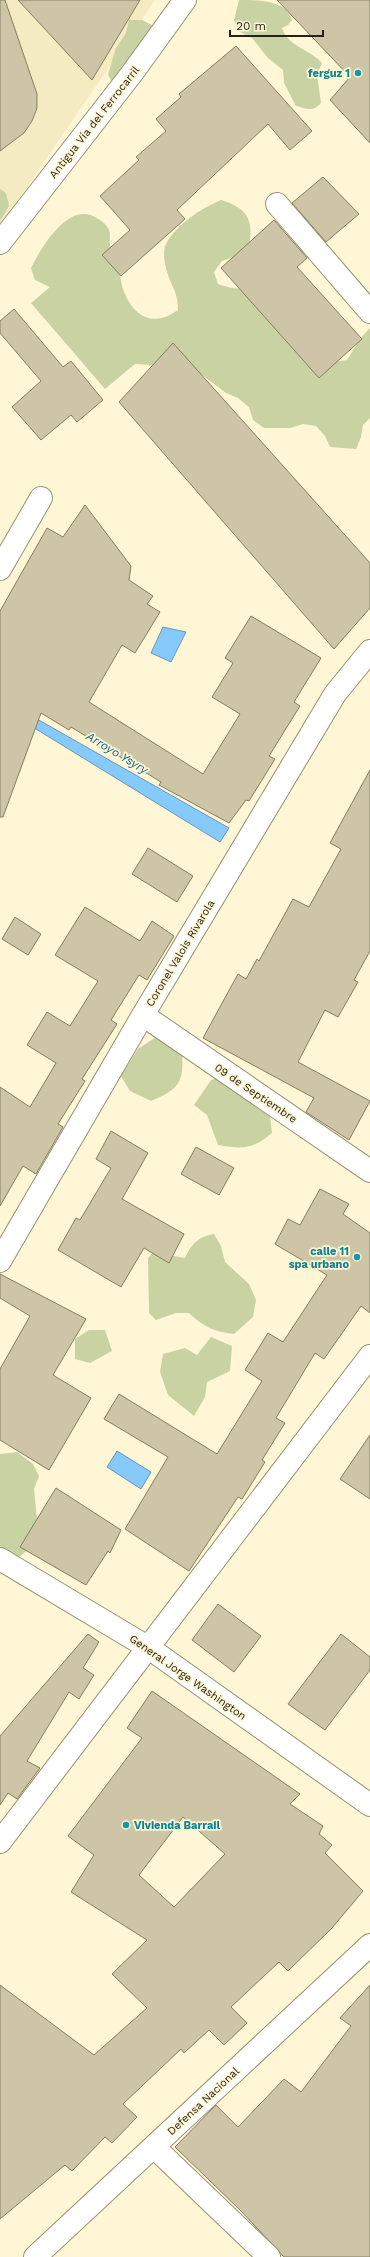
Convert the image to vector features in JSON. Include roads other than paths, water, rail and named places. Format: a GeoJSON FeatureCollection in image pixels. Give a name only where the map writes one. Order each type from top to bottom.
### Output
{"type":"FeatureCollection","features":[{"type":"Feature","properties":{"kind":"street","name":"Antigua Vía del Ferrocarril"},"geometry":{"type":"LineString","coordinates":[[0,243],[133,72],[185,0]]}},
{"type":"Feature","properties":{"kind":"street"},"geometry":{"type":"LineString","coordinates":[[277,204],[370,312]]}},
{"type":"Feature","properties":{"kind":"street"},"geometry":{"type":"LineString","coordinates":[[0,569],[41,498]]}},
{"type":"Feature","properties":{"kind":"street","name":"Coronel Valois Rivarola"},"geometry":{"type":"LineString","coordinates":[[0,1261],[143,1015],[334,694],[370,651]]}},
{"type":"Feature","properties":{"kind":"street","name":"09 de Septiembre"},"geometry":{"type":"LineString","coordinates":[[143,1015],[370,1171]]}},
{"type":"Feature","properties":{"kind":"street"},"geometry":{"type":"LineString","coordinates":[[0,1842],[150,1648],[370,1356]]}},
{"type":"Feature","properties":{"kind":"street","name":"General Jorge Washington"},"geometry":{"type":"LineString","coordinates":[[0,1559],[150,1648],[370,1805]]}},
{"type":"Feature","properties":{"kind":"street","name":"Defensa Nacional"},"geometry":{"type":"LineString","coordinates":[[35,2257],[370,1944]]}},
{"type":"Feature","properties":{"kind":"street"},"geometry":{"type":"LineString","coordinates":[[154,2147],[269,2257]]}},
{"type":"Feature","properties":{"kind":"water"},"geometry":{"type":"Polygon","coordinates":[[[163,627],[186,632],[171,662],[151,653],[163,627]]]}},
{"type":"Feature","properties":{"kind":"water"},"geometry":{"type":"Polygon","coordinates":[[[0,698],[229,828],[220,842],[10,713],[0,698]]]}},
{"type":"Feature","properties":{"kind":"water"},"geometry":{"type":"Polygon","coordinates":[[[117,1451],[151,1472],[141,1489],[107,1467],[117,1451]]]}},
{"type":"Feature","properties":{"kind":"place","name":"ferguz 1"},"geometry":{"type":"Point","coordinates":[358,73]}},
{"type":"Feature","properties":{"kind":"place","name":"calle 11 spa urbano"},"geometry":{"type":"Point","coordinates":[357,1257]}},
{"type":"Feature","properties":{"kind":"place","name":"Vivienda Barrail"},"geometry":{"type":"Point","coordinates":[126,1825]}},
{"type":"Feature","properties":{"kind":"water label","name":"Arroyo Ysyry"},"geometry":{"type":"Point","coordinates":[117,753]}}]}
